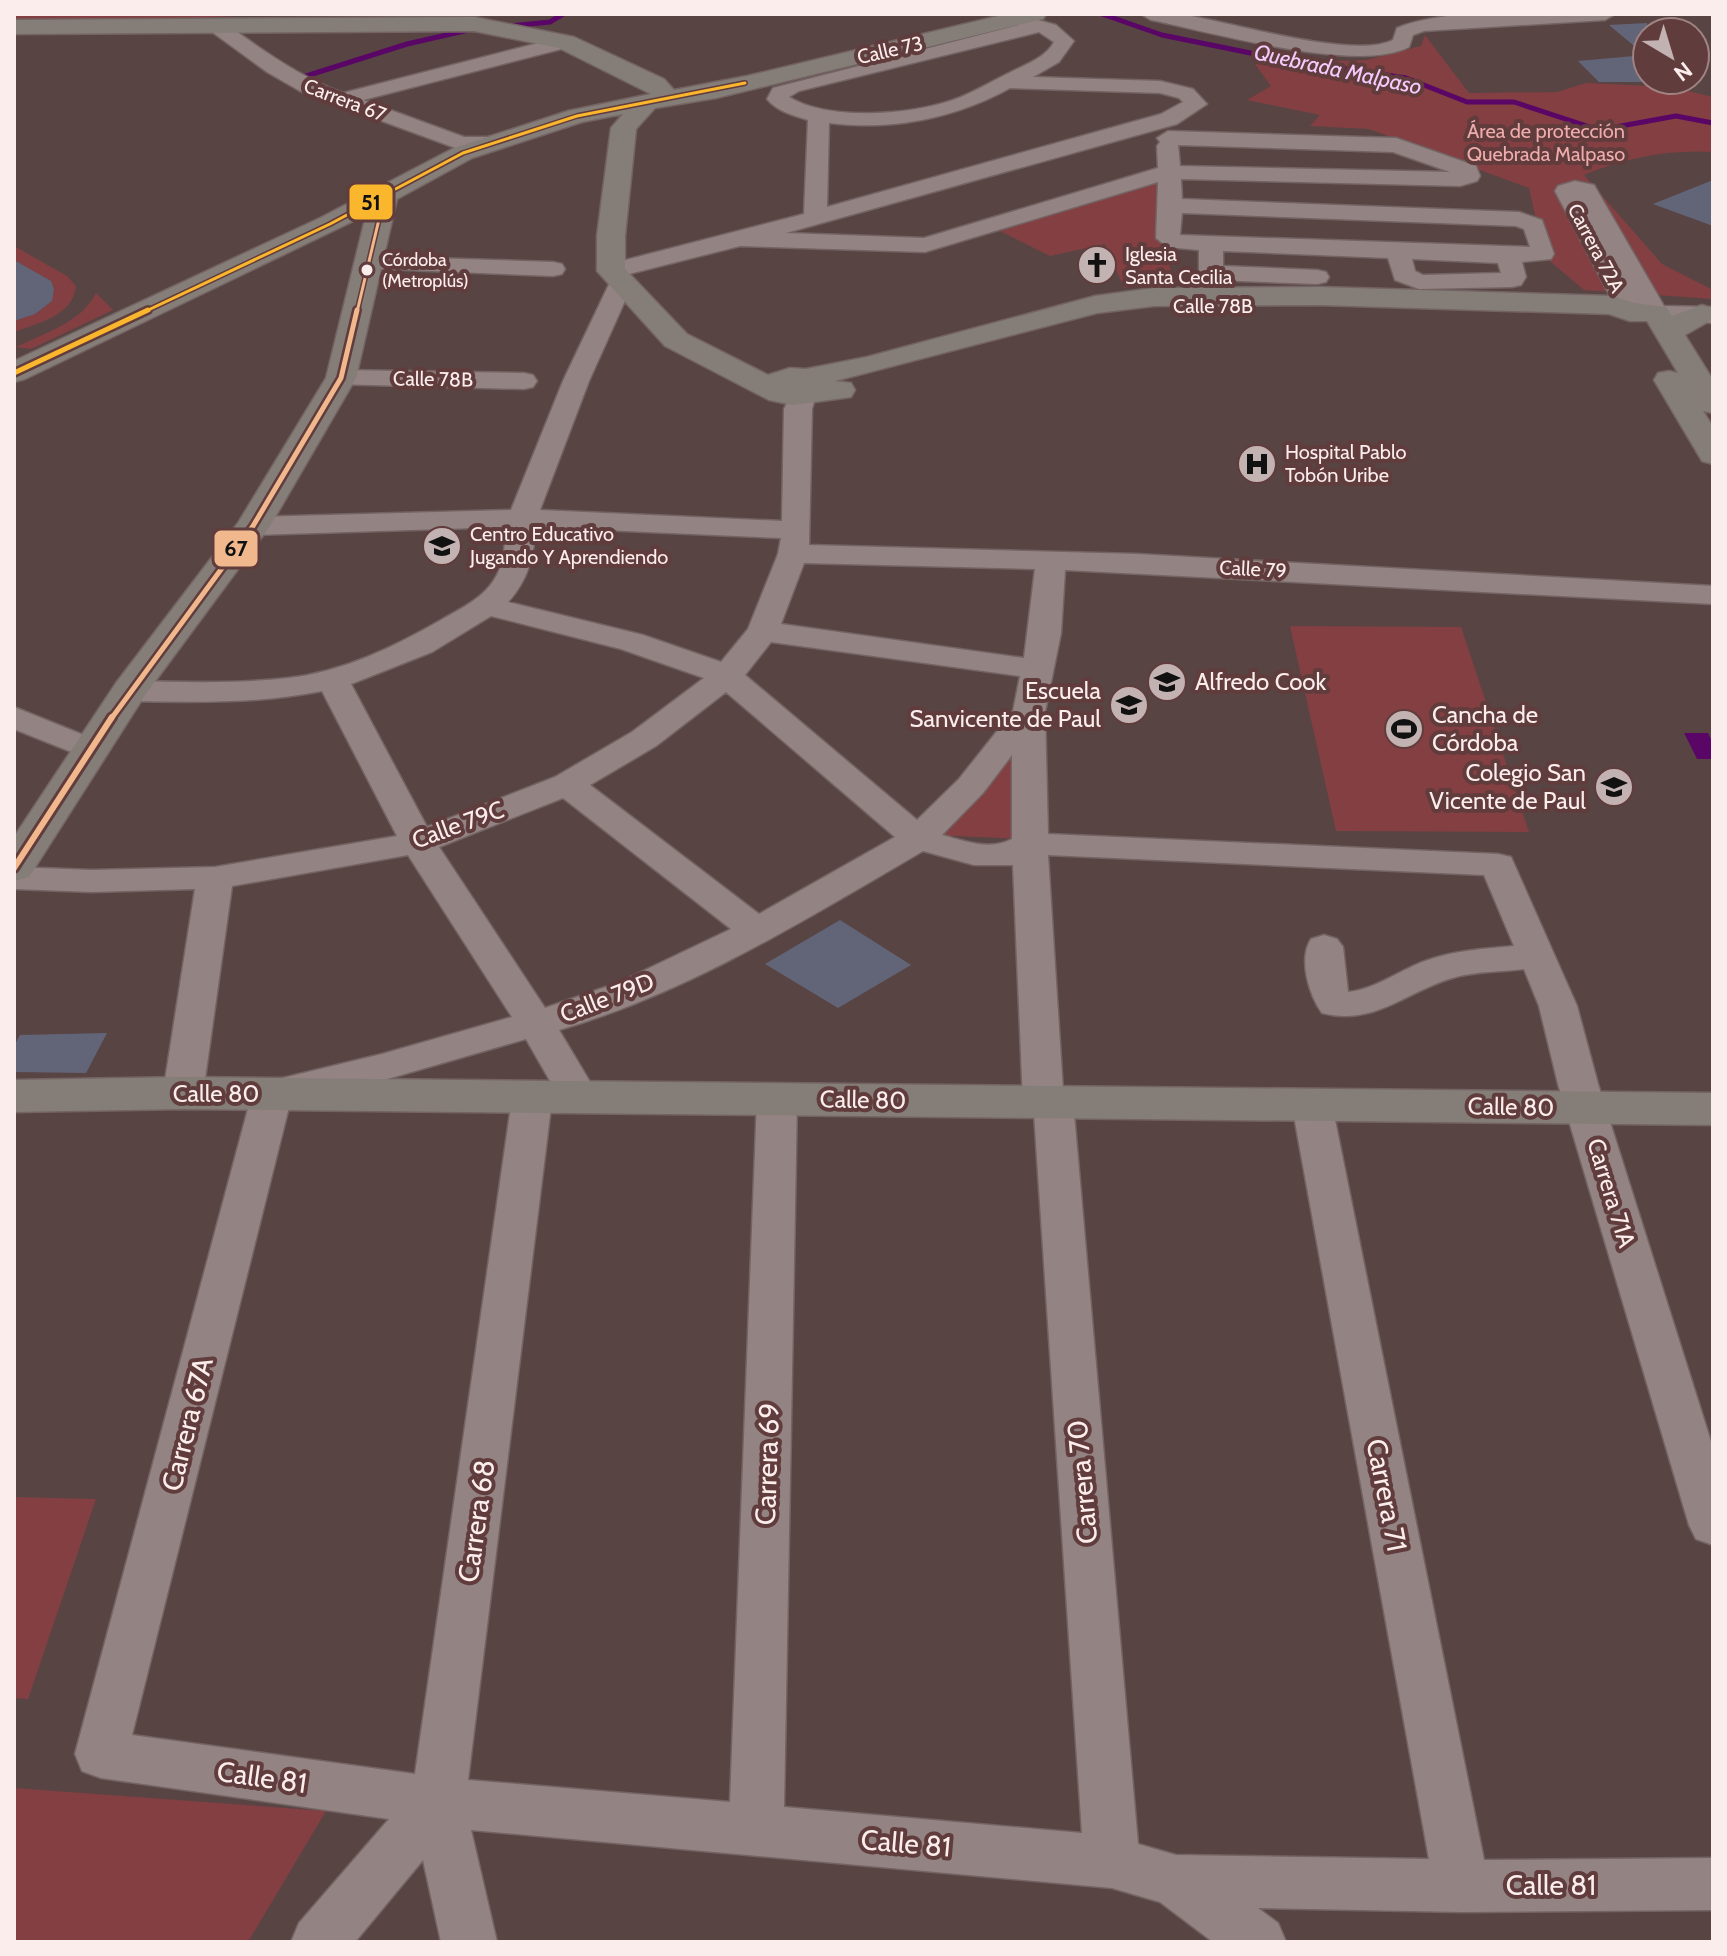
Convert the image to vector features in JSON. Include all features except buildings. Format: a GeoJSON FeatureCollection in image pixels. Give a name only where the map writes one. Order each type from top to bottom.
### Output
{"type":"FeatureCollection","features":[{"type":"Feature","properties":{"kind":"main road","name":"Calle 73"},"geometry":{"type":"LineString","coordinates":[[557,124],[657,99],[745,83],[1024,20]]}},
{"type":"Feature","properties":{"kind":"main road"},"geometry":{"type":"LineString","coordinates":[[14,27],[421,22],[500,29],[560,44],[600,61],[657,99]]}},
{"type":"Feature","properties":{"kind":"main road"},"geometry":{"type":"LineString","coordinates":[[14,34],[120,27]]}},
{"type":"Feature","properties":{"kind":"main road","name":"Calle 73"},"geometry":{"type":"LineString","coordinates":[[14,373],[330,224],[462,148],[489,144],[577,116],[745,83]]}},
{"type":"Feature","properties":{"kind":"main road"},"geometry":{"type":"LineString","coordinates":[[657,99],[624,128],[611,236],[620,274],[676,340],[795,391]]}},
{"type":"Feature","properties":{"kind":"main road"},"geometry":{"type":"LineString","coordinates":[[620,274],[640,127],[657,99]]}},
{"type":"Feature","properties":{"kind":"main road"},"geometry":{"type":"LineString","coordinates":[[583,119],[609,120],[624,128]]}},
{"type":"Feature","properties":{"kind":"main road"},"geometry":{"type":"LineString","coordinates":[[14,868],[129,691],[253,526],[341,378],[385,194]]}},
{"type":"Feature","properties":{"kind":"main road"},"geometry":{"type":"LineString","coordinates":[[330,224],[360,225],[373,248]]}},
{"type":"Feature","properties":{"kind":"main road"},"geometry":{"type":"LineString","coordinates":[[620,274],[691,332],[795,391]]}},
{"type":"Feature","properties":{"kind":"main road","name":"Calle 78B"},"geometry":{"type":"LineString","coordinates":[[795,391],[843,389],[1112,313],[1320,294],[1395,310],[1567,315],[1650,324]]}},
{"type":"Feature","properties":{"kind":"main road","name":"Calle 78B"},"geometry":{"type":"LineString","coordinates":[[795,391],[870,365],[1123,300],[1186,295],[1320,294],[1441,301],[1613,305],[1650,324]]}},
{"type":"Feature","properties":{"kind":"main road"},"geometry":{"type":"LineString","coordinates":[[1395,310],[1403,304],[1441,301]]}},
{"type":"Feature","properties":{"kind":"main road"},"geometry":{"type":"LineString","coordinates":[[1650,324],[1681,323],[1707,315]]}},
{"type":"Feature","properties":{"kind":"main road"},"geometry":{"type":"LineString","coordinates":[[1650,324],[1713,404]]}},
{"type":"Feature","properties":{"kind":"main road"},"geometry":{"type":"LineString","coordinates":[[1650,324],[1713,454]]}},
{"type":"Feature","properties":{"kind":"main road"},"geometry":{"type":"LineString","coordinates":[[745,364],[802,370],[870,365]]}},
{"type":"Feature","properties":{"kind":"main road","name":"Calle 80"},"geometry":{"type":"LineString","coordinates":[[14,1096],[183,1093],[1713,1109]]}},
{"type":"Feature","properties":{"kind":"street"},"geometry":{"type":"LineString","coordinates":[[815,218],[819,115],[871,117],[923,113],[960,105],[1062,49],[1065,44],[1062,37],[1024,20],[973,14]]}},
{"type":"Feature","properties":{"kind":"street"},"geometry":{"type":"LineString","coordinates":[[1156,14],[1248,31],[1274,14]]}},
{"type":"Feature","properties":{"kind":"street"},"geometry":{"type":"LineString","coordinates":[[1180,14],[1334,50],[1377,51],[1398,46],[1404,32],[1421,25],[1605,14]]}},
{"type":"Feature","properties":{"kind":"street","name":"Calle 73"},"geometry":{"type":"LineString","coordinates":[[819,115],[790,106],[777,95],[792,87],[1024,20]]}},
{"type":"Feature","properties":{"kind":"street","name":"Carrera 67"},"geometry":{"type":"LineString","coordinates":[[215,25],[274,68],[307,87],[462,148]]}},
{"type":"Feature","properties":{"kind":"street"},"geometry":{"type":"LineString","coordinates":[[340,100],[560,44]]}},
{"type":"Feature","properties":{"kind":"street"},"geometry":{"type":"LineString","coordinates":[[1005,82],[1160,87],[1181,91],[1194,99],[1196,104],[1169,129],[1171,206],[1168,238],[1211,245],[1317,248],[1320,294],[1215,273],[1211,270],[1211,245]]}},
{"type":"Feature","properties":{"kind":"street"},"geometry":{"type":"LineString","coordinates":[[129,691],[207,692],[289,688],[332,679],[376,665],[421,645],[487,606],[508,584],[518,560],[522,518],[620,274],[740,239],[815,218],[1169,129],[1396,145],[1468,171],[1469,176],[1460,179],[1168,172],[937,242],[910,246],[740,239]]}},
{"type":"Feature","properties":{"kind":"street","name":"Carrera 72A"},"geometry":{"type":"LineString","coordinates":[[1171,206],[1529,221],[1534,225],[1543,250],[1542,254],[1520,256],[1512,280],[1419,282],[1404,275],[1398,251],[1317,248]]}},
{"type":"Feature","properties":{"kind":"street"},"geometry":{"type":"LineString","coordinates":[[373,248],[553,269]]}},
{"type":"Feature","properties":{"kind":"street","name":"Calle 78B"},"geometry":{"type":"LineString","coordinates":[[341,378],[524,381]]}},
{"type":"Feature","properties":{"kind":"street"},"geometry":{"type":"LineString","coordinates":[[795,391],[795,542]]}},
{"type":"Feature","properties":{"kind":"street","name":"Calle 79"},"geometry":{"type":"LineString","coordinates":[[253,526],[522,518],[1051,560],[1713,595]]}},
{"type":"Feature","properties":{"kind":"street","name":"Calle 79C"},"geometry":{"type":"LineString","coordinates":[[14,878],[92,881],[215,878],[418,843],[567,784],[644,739],[727,676],[763,631],[795,542]]}},
{"type":"Feature","properties":{"kind":"street","name":"Carrera 70"},"geometry":{"type":"LineString","coordinates":[[1051,560],[1045,633],[1029,712],[1030,844],[1048,1102],[1112,1862]]}},
{"type":"Feature","properties":{"kind":"street"},"geometry":{"type":"LineString","coordinates":[[487,606],[632,642],[727,676],[918,839],[974,854],[1007,856],[1030,844]]}},
{"type":"Feature","properties":{"kind":"street"},"geometry":{"type":"LineString","coordinates":[[763,631],[1036,669]]}},
{"type":"Feature","properties":{"kind":"street"},"geometry":{"type":"LineString","coordinates":[[332,679],[418,843],[537,1025],[579,1097]]}},
{"type":"Feature","properties":{"kind":"street","name":"Calle 79D"},"geometry":{"type":"LineString","coordinates":[[272,1094],[537,1025],[634,991],[757,931],[918,839],[971,786],[1029,712]]}},
{"type":"Feature","properties":{"kind":"street"},"geometry":{"type":"LineString","coordinates":[[14,717],[89,749]]}},
{"type":"Feature","properties":{"kind":"street"},"geometry":{"type":"LineString","coordinates":[[567,784],[757,931]]}},
{"type":"Feature","properties":{"kind":"street","name":"Carrera 71A"},"geometry":{"type":"LineString","coordinates":[[1030,844],[1498,865],[1558,1006],[1585,1108],[1706,1481],[1713,1525]]}},
{"type":"Feature","properties":{"kind":"street"},"geometry":{"type":"LineString","coordinates":[[183,1093],[215,878]]}},
{"type":"Feature","properties":{"kind":"street"},"geometry":{"type":"LineString","coordinates":[[1324,947],[1329,995],[1336,1004],[1347,1006],[1383,996],[1444,967],[1536,956]]}},
{"type":"Feature","properties":{"kind":"street","name":"Carrera 67A"},"geometry":{"type":"LineString","coordinates":[[101,1754],[272,1094]]}},
{"type":"Feature","properties":{"kind":"street","name":"Carrera 68"},"geometry":{"type":"LineString","coordinates":[[469,1942],[438,1802],[532,1099]]}},
{"type":"Feature","properties":{"kind":"street","name":"Carrera 69"},"geometry":{"type":"LineString","coordinates":[[756,1829],[777,1099]]}},
{"type":"Feature","properties":{"kind":"street","name":"Carrera 71"},"geometry":{"type":"LineString","coordinates":[[1312,1105],[1462,1886]]}},
{"type":"Feature","properties":{"kind":"street","name":"Calle 81"},"geometry":{"type":"LineString","coordinates":[[101,1754],[438,1802],[1112,1862],[1176,1881],[1462,1886],[1713,1884]]}},
{"type":"Feature","properties":{"kind":"street"},"geometry":{"type":"LineString","coordinates":[[319,1942],[438,1802]]}},
{"type":"Feature","properties":{"kind":"street"},"geometry":{"type":"LineString","coordinates":[[1176,1881],[1258,1942]]}},
{"type":"Feature","properties":{"kind":"green space"},"geometry":{"type":"Polygon","coordinates":[[[14,14],[270,14],[183,19],[14,19],[14,14]]]}},
{"type":"Feature","properties":{"kind":"green space","name":"Área de protección Quebrada Malpaso"},"geometry":{"type":"Polygon","coordinates":[[[1425,35],[1469,93],[1557,92],[1586,83],[1631,85],[1631,96],[1713,97],[1713,152],[1647,156],[1584,175],[1662,264],[1713,290],[1713,299],[1584,290],[1544,256],[1529,188],[1369,129],[1310,126],[1320,115],[1247,100],[1271,86],[1255,64],[1367,60],[1421,46],[1425,35]]]}},
{"type":"Feature","properties":{"kind":"green space"},"geometry":{"type":"Polygon","coordinates":[[[1152,182],[1163,185],[1164,246],[1177,281],[1124,288],[1105,244],[1050,256],[1000,231],[1152,182]]]}},
{"type":"Feature","properties":{"kind":"green space"},"geometry":{"type":"Polygon","coordinates":[[[14,246],[67,276],[76,286],[68,305],[53,317],[14,332],[14,321],[35,314],[51,302],[54,289],[51,281],[14,260],[14,246]]]}},
{"type":"Feature","properties":{"kind":"green space"},"geometry":{"type":"Polygon","coordinates":[[[96,293],[113,310],[31,349],[16,347],[71,320],[96,293]]]}},
{"type":"Feature","properties":{"kind":"green space","name":"Cancha de Córdoba"},"geometry":{"type":"Polygon","coordinates":[[[1290,626],[1461,627],[1529,832],[1336,831],[1290,626]]]}},
{"type":"Feature","properties":{"kind":"green space"},"geometry":{"type":"Polygon","coordinates":[[[1005,751],[1022,752],[1022,839],[932,835],[1005,751]]]}},
{"type":"Feature","properties":{"kind":"green space"},"geometry":{"type":"Polygon","coordinates":[[[14,1497],[96,1499],[28,1699],[14,1698],[14,1497]]]}},
{"type":"Feature","properties":{"kind":"green space"},"geometry":{"type":"Polygon","coordinates":[[[14,1788],[326,1811],[248,1942],[14,1942],[14,1788]]]}},
{"type":"Feature","properties":{"kind":"shaded area"},"geometry":{"type":"Polygon","coordinates":[[[1684,733],[1708,733],[1713,743],[1713,759],[1697,759],[1684,733]]]}},
{"type":"Feature","properties":{"kind":"waterway","name":"Quebrada Malpaso"},"geometry":{"type":"LineString","coordinates":[[510,26],[550,22],[563,14]]}},
{"type":"Feature","properties":{"kind":"waterway","name":"Quebrada Malpaso"},"geometry":{"type":"LineString","coordinates":[[1102,14],[1162,35],[1285,60],[1406,78],[1467,102],[1514,102],[1599,130],[1676,116],[1713,123]]}},
{"type":"Feature","properties":{"kind":"waterway","name":"Quebrada Malpaso"},"geometry":{"type":"LineString","coordinates":[[303,77],[407,44],[473,29]]}},
{"type":"Feature","properties":{"kind":"transit line","name":"51"},"geometry":{"type":"LineString","coordinates":[[14,373],[330,224],[463,153],[577,116],[745,83]]}},
{"type":"Feature","properties":{"kind":"transit line","name":"67"},"geometry":{"type":"LineString","coordinates":[[14,868],[129,691],[253,526],[341,378],[385,194]]}},
{"type":"Feature","properties":{"kind":"place","name":"Iglesia Santa Cecilia"},"geometry":{"type":"Point","coordinates":[1097,265]}},
{"type":"Feature","properties":{"kind":"place","name":"Córdoba (Metroplús)"},"geometry":{"type":"Point","coordinates":[367,270]}},
{"type":"Feature","properties":{"kind":"place","name":"Hospital Pablo Tobón Uribe"},"geometry":{"type":"Point","coordinates":[1257,464]}},
{"type":"Feature","properties":{"kind":"place","name":"Centro Educativo Jugando Y Aprendiendo"},"geometry":{"type":"Point","coordinates":[442,546]}},
{"type":"Feature","properties":{"kind":"place","name":"Alfredo Cook"},"geometry":{"type":"Point","coordinates":[1167,682]}},
{"type":"Feature","properties":{"kind":"place","name":"Escuela Sanvicente de Paul"},"geometry":{"type":"Point","coordinates":[1129,705]}},
{"type":"Feature","properties":{"kind":"place","name":"Cancha de Córdoba"},"geometry":{"type":"Point","coordinates":[1404,729]}},
{"type":"Feature","properties":{"kind":"place","name":"Colegio San Vicente de Paul"},"geometry":{"type":"Point","coordinates":[1614,787]}}]}
